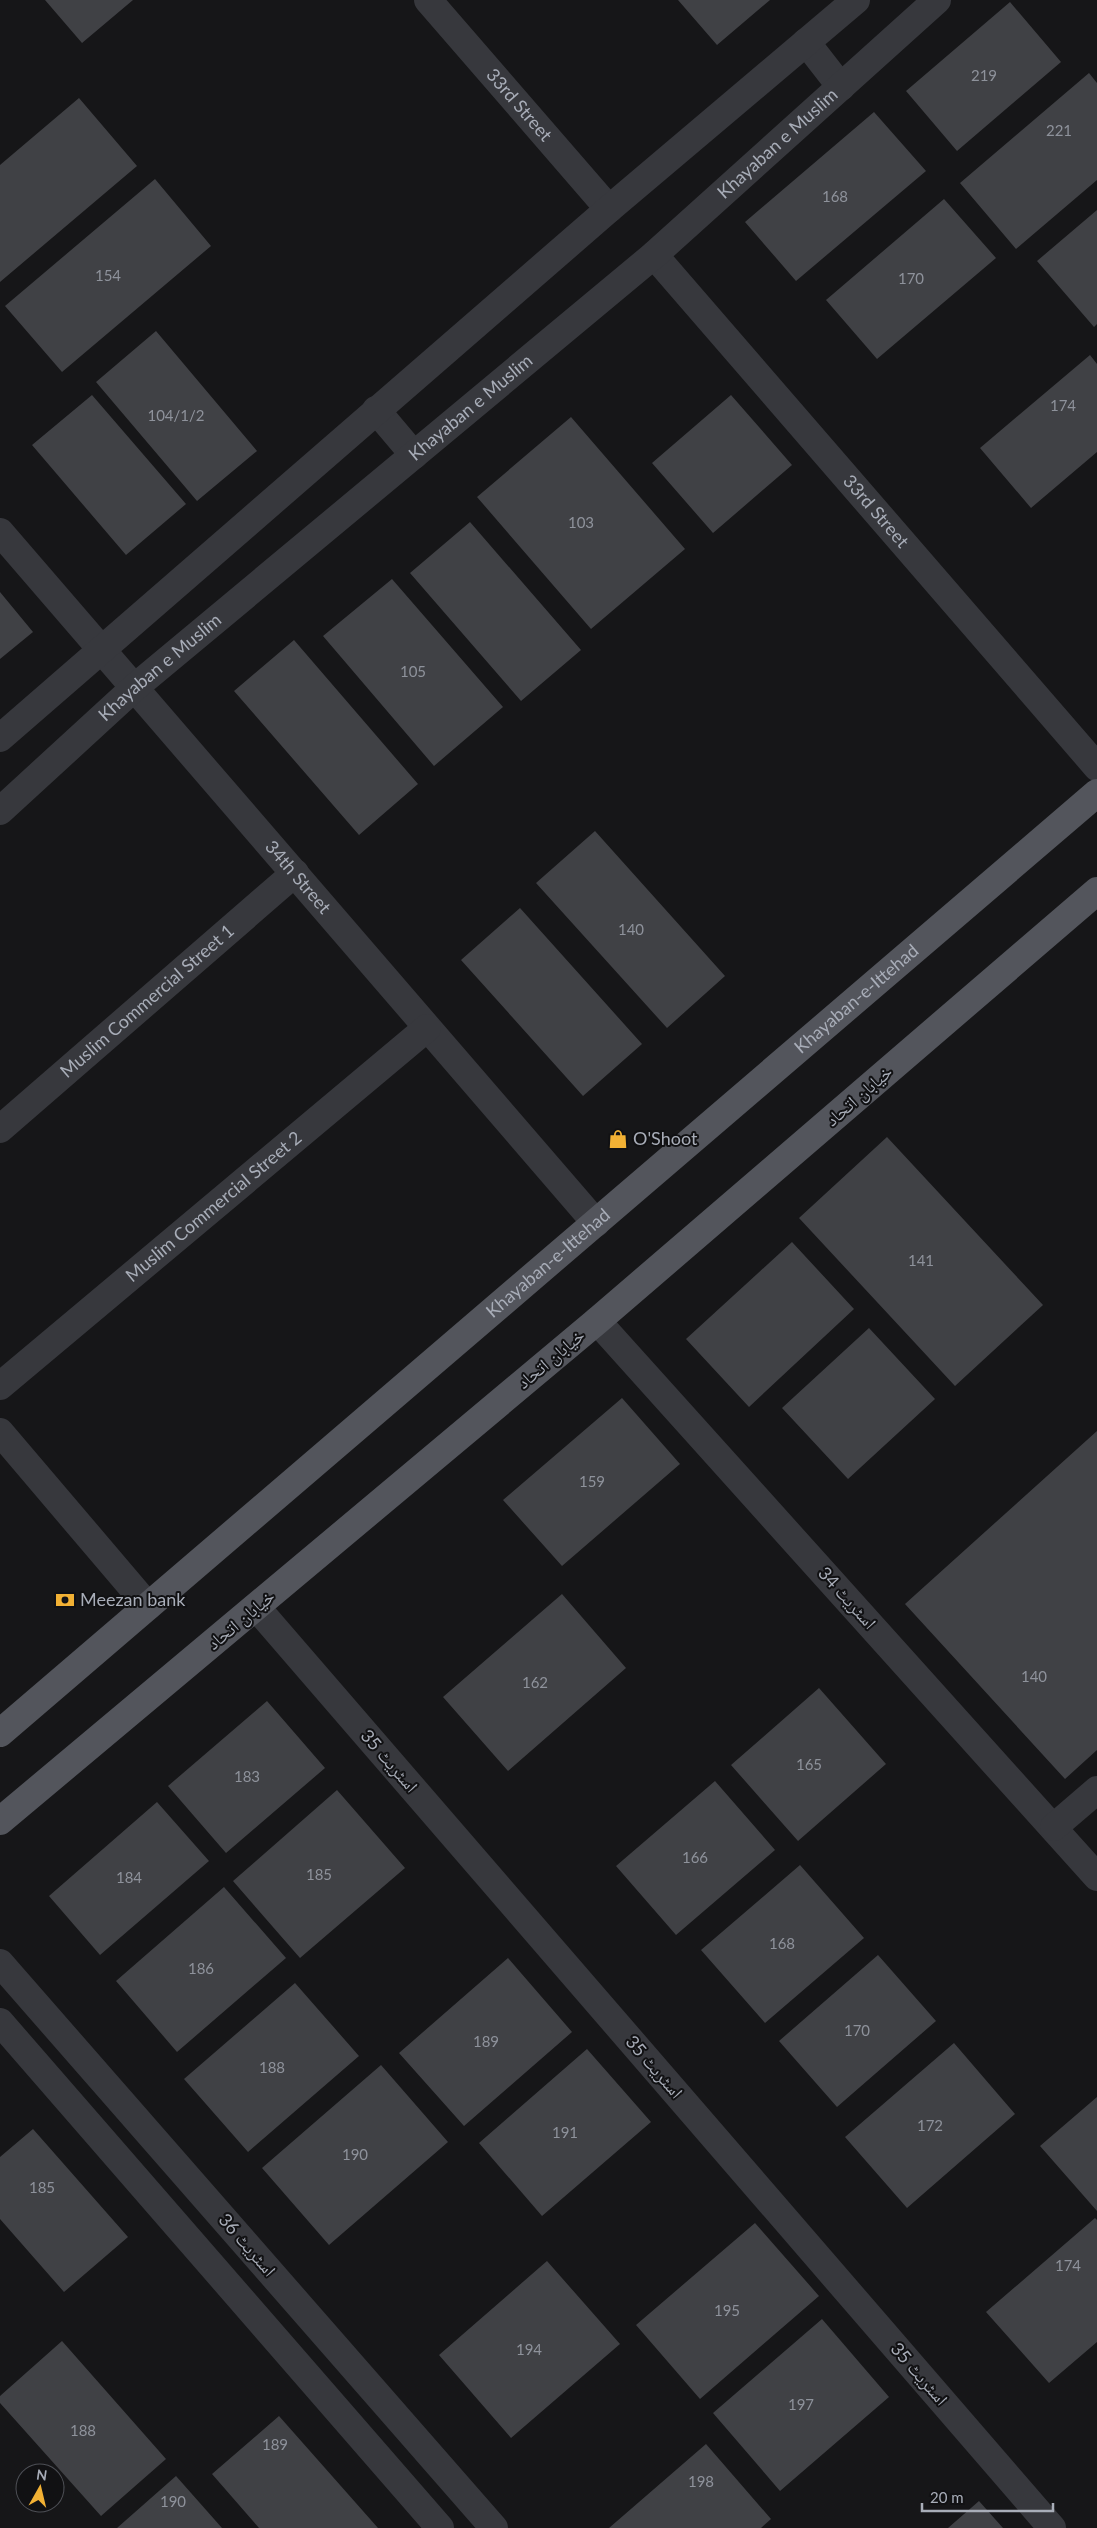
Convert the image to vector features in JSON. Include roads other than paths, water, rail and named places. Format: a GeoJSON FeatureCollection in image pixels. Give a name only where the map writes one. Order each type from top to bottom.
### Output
{"type":"FeatureCollection","features":[{"type":"Feature","properties":{"kind":"main road","name":"Khayaban-e-Ittehad"},"geometry":{"type":"LineString","coordinates":[[0,1733],[1097,793]]}},
{"type":"Feature","properties":{"kind":"main road","name":"خیابان اتحاد"},"geometry":{"type":"LineString","coordinates":[[0,1821],[597,1321],[1097,891]]}},
{"type":"Feature","properties":{"kind":"street","name":"33rd Street"},"geometry":{"type":"LineString","coordinates":[[428,0],[609,209]]}},
{"type":"Feature","properties":{"kind":"street"},"geometry":{"type":"LineString","coordinates":[[0,738],[609,209],[856,0]]}},
{"type":"Feature","properties":{"kind":"street","name":"Khayaban e Muslim"},"geometry":{"type":"LineString","coordinates":[[0,811],[134,688],[654,255],[938,0]]}},
{"type":"Feature","properties":{"kind":"street"},"geometry":{"type":"LineString","coordinates":[[806,42],[841,87]]}},
{"type":"Feature","properties":{"kind":"street","name":"33rd Street"},"geometry":{"type":"LineString","coordinates":[[654,255],[1097,767]]}},
{"type":"Feature","properties":{"kind":"street"},"geometry":{"type":"LineString","coordinates":[[376,410],[414,455]]}},
{"type":"Feature","properties":{"kind":"street","name":"34th Street"},"geometry":{"type":"LineString","coordinates":[[0,532],[596,1223]]}},
{"type":"Feature","properties":{"kind":"street","name":"Muslim Commercial Street 1"},"geometry":{"type":"LineString","coordinates":[[0,1129],[295,873]]}},
{"type":"Feature","properties":{"kind":"street","name":"Muslim Commercial Street 2"},"geometry":{"type":"LineString","coordinates":[[0,1386],[427,1028]]}},
{"type":"Feature","properties":{"kind":"street","name":"اسٹریٹ 34"},"geometry":{"type":"LineString","coordinates":[[597,1321],[1054,1827],[1091,1859]]}},
{"type":"Feature","properties":{"kind":"street"},"geometry":{"type":"LineString","coordinates":[[0,1432],[148,1606]]}},
{"type":"Feature","properties":{"kind":"street","name":"اسٹریٹ 35"},"geometry":{"type":"LineString","coordinates":[[256,1607],[1052,2528]]}},
{"type":"Feature","properties":{"kind":"street"},"geometry":{"type":"LineString","coordinates":[[1054,1827],[1097,1790]]}},
{"type":"Feature","properties":{"kind":"street","name":"اسٹریٹ 36"},"geometry":{"type":"LineString","coordinates":[[0,1963],[494,2528]]}},
{"type":"Feature","properties":{"kind":"street"},"geometry":{"type":"LineString","coordinates":[[0,2022],[440,2528]]}},
{"type":"Feature","properties":{"kind":"place","name":"O'Shoot"},"geometry":{"type":"Point","coordinates":[618,1139]}},
{"type":"Feature","properties":{"kind":"place","name":"Meezan bank"},"geometry":{"type":"Point","coordinates":[65,1600]}}]}
